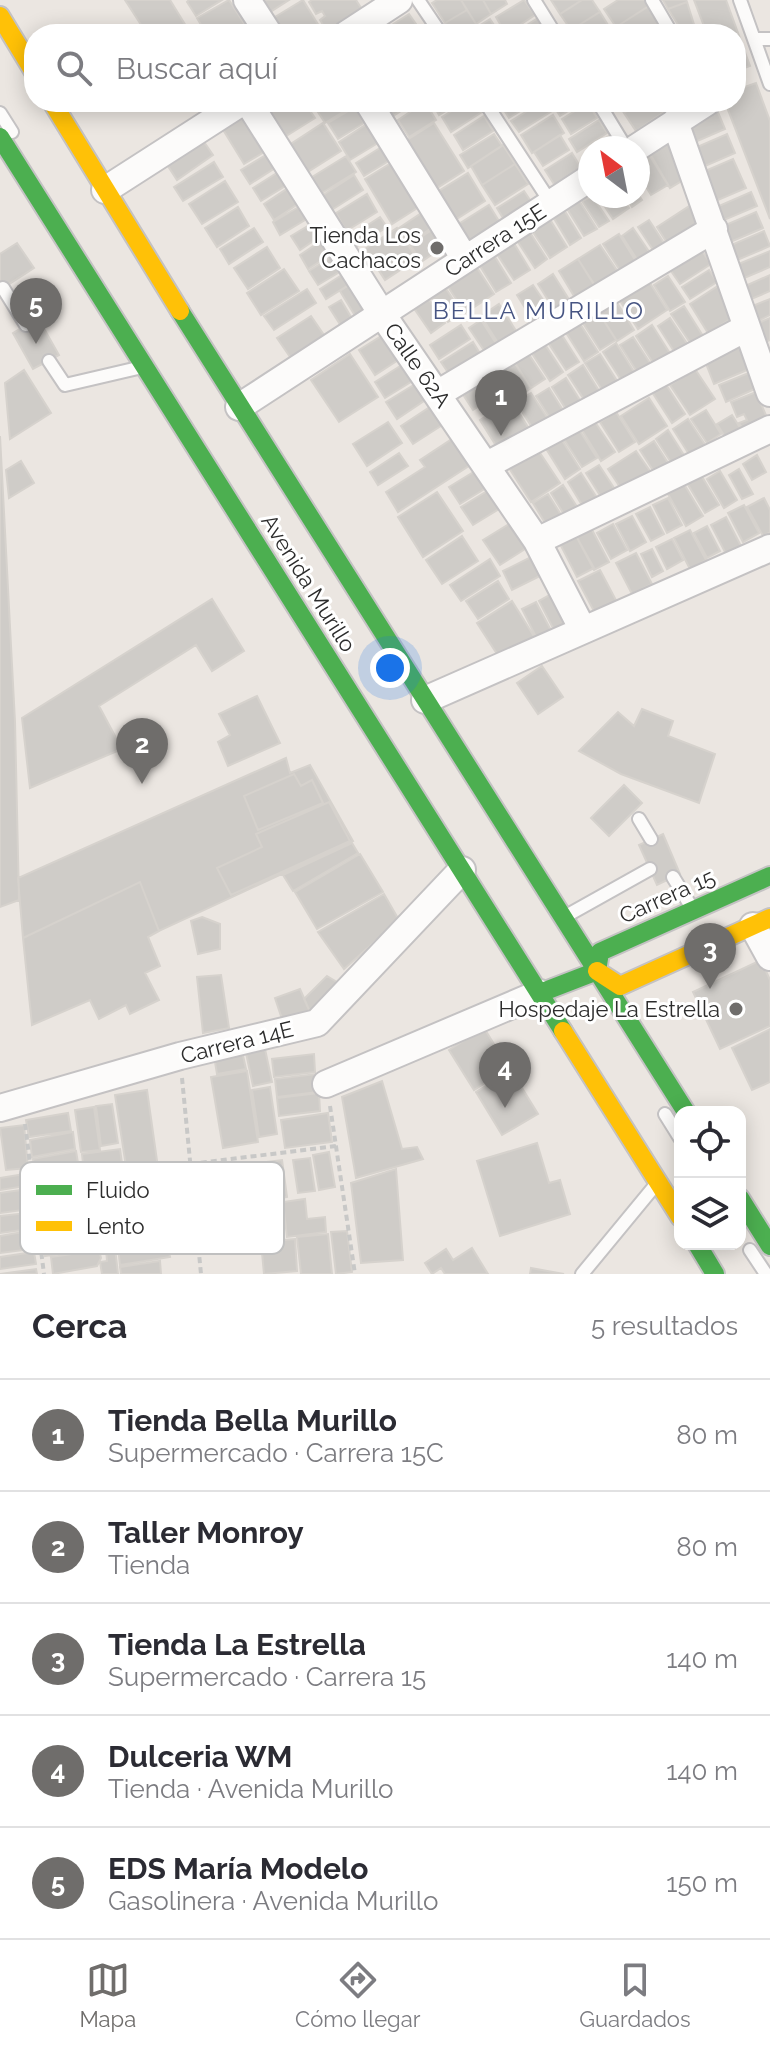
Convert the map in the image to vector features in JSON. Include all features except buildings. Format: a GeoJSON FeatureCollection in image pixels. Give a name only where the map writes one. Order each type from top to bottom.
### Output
{"type":"FeatureCollection","features":[{"type":"Feature","properties":{"kind":"main road"},"geometry":{"type":"LineString","coordinates":[[0,16],[23,72]]}},
{"type":"Feature","properties":{"kind":"main road","name":"Avenida Murillo"},"geometry":{"type":"LineString","coordinates":[[58,112],[239,407],[682,1106]]}},
{"type":"Feature","properties":{"kind":"main road","name":"Avenida Murillo"},"geometry":{"type":"LineString","coordinates":[[0,137],[462,870],[551,993],[674,1208]]}},
{"type":"Feature","properties":{"kind":"main road","name":"Carrera 15"},"geometry":{"type":"LineString","coordinates":[[597,971],[600,952],[770,876]]}},
{"type":"Feature","properties":{"kind":"main road"},"geometry":{"type":"LineString","coordinates":[[551,993],[578,977],[597,971],[620,986],[761,922]]}},
{"type":"Feature","properties":{"kind":"main road"},"geometry":{"type":"LineString","coordinates":[[746,1208],[770,1246]]}},
{"type":"Feature","properties":{"kind":"main road"},"geometry":{"type":"LineString","coordinates":[[701,1250],[715,1274]]}},
{"type":"Feature","properties":{"kind":"street"},"geometry":{"type":"LineString","coordinates":[[247,0],[263,24]]}},
{"type":"Feature","properties":{"kind":"street"},"geometry":{"type":"LineString","coordinates":[[356,24],[371,8],[399,0]]}},
{"type":"Feature","properties":{"kind":"street"},"geometry":{"type":"LineString","coordinates":[[105,190],[226,112]]}},
{"type":"Feature","properties":{"kind":"street","name":"Calle 62A"},"geometry":{"type":"LineString","coordinates":[[254,112],[382,314],[439,393],[537,541],[583,630]]}},
{"type":"Feature","properties":{"kind":"street"},"geometry":{"type":"LineString","coordinates":[[374,112],[465,259]]}},
{"type":"Feature","properties":{"kind":"street"},"geometry":{"type":"LineString","coordinates":[[650,139],[691,112]]}},
{"type":"Feature","properties":{"kind":"street"},"geometry":{"type":"LineString","coordinates":[[675,122],[770,393]]}},
{"type":"Feature","properties":{"kind":"street","name":"Carrera 15E"},"geometry":{"type":"LineString","coordinates":[[239,407],[578,186]]}},
{"type":"Feature","properties":{"kind":"street"},"geometry":{"type":"LineString","coordinates":[[439,393],[714,229]]}},
{"type":"Feature","properties":{"kind":"street"},"geometry":{"type":"LineString","coordinates":[[487,465],[746,328]]}},
{"type":"Feature","properties":{"kind":"street"},"geometry":{"type":"LineString","coordinates":[[537,541],[770,429]]}},
{"type":"Feature","properties":{"kind":"street"},"geometry":{"type":"LineString","coordinates":[[425,700],[770,548]]}},
{"type":"Feature","properties":{"kind":"street","name":"Carrera 14E"},"geometry":{"type":"LineString","coordinates":[[11,1105],[180,1056],[317,1023],[462,870]]}},
{"type":"Feature","properties":{"kind":"street"},"geometry":{"type":"LineString","coordinates":[[761,922],[770,957]]}},
{"type":"Feature","properties":{"kind":"street"},"geometry":{"type":"LineString","coordinates":[[326,1084],[551,993]]}},
{"type":"Feature","properties":{"kind":"lane"},"geometry":{"type":"LineString","coordinates":[[418,0],[434,24]]}},
{"type":"Feature","properties":{"kind":"lane"},"geometry":{"type":"LineString","coordinates":[[534,0],[549,24]]}},
{"type":"Feature","properties":{"kind":"lane"},"geometry":{"type":"LineString","coordinates":[[652,0],[666,24]]}},
{"type":"Feature","properties":{"kind":"lane"},"geometry":{"type":"LineString","coordinates":[[740,0],[770,84]]}},
{"type":"Feature","properties":{"kind":"lane"},"geometry":{"type":"LineString","coordinates":[[754,39],[770,39]]}},
{"type":"Feature","properties":{"kind":"lane"},"geometry":{"type":"LineString","coordinates":[[42,112],[336,585]]}},
{"type":"Feature","properties":{"kind":"lane"},"geometry":{"type":"LineString","coordinates":[[492,112],[551,203]]}},
{"type":"Feature","properties":{"kind":"lane"},"geometry":{"type":"LineString","coordinates":[[604,112],[619,136]]}},
{"type":"Feature","properties":{"kind":"lane"},"geometry":{"type":"LineString","coordinates":[[0,113],[551,993]]}},
{"type":"Feature","properties":{"kind":"lane"},"geometry":{"type":"LineString","coordinates":[[3,288],[26,325]]}},
{"type":"Feature","properties":{"kind":"lane"},"geometry":{"type":"LineString","coordinates":[[49,361],[65,385],[144,367]]}},
{"type":"Feature","properties":{"kind":"lane"},"geometry":{"type":"LineString","coordinates":[[639,819],[651,839]]}},
{"type":"Feature","properties":{"kind":"lane"},"geometry":{"type":"LineString","coordinates":[[564,918],[650,869]]}},
{"type":"Feature","properties":{"kind":"lane"},"geometry":{"type":"LineString","coordinates":[[673,877],[693,910]]}},
{"type":"Feature","properties":{"kind":"lane"},"geometry":{"type":"LineString","coordinates":[[656,1100],[674,1128]]}},
{"type":"Feature","properties":{"kind":"lane"},"geometry":{"type":"LineString","coordinates":[[582,1274],[658,1183]]}},
{"type":"Feature","properties":{"kind":"lane"},"geometry":{"type":"LineString","coordinates":[[746,1242],[766,1274]]}},
{"type":"Feature","properties":{"kind":"path"},"geometry":{"type":"LineString","coordinates":[[180,1056],[190,1162]]}},
{"type":"Feature","properties":{"kind":"path"},"geometry":{"type":"LineString","coordinates":[[326,1084],[355,1274]]}},
{"type":"Feature","properties":{"kind":"path"},"geometry":{"type":"LineString","coordinates":[[11,1105],[24,1162]]}},
{"type":"Feature","properties":{"kind":"path"},"geometry":{"type":"LineString","coordinates":[[206,1162],[336,1146]]}},
{"type":"Feature","properties":{"kind":"path"},"geometry":{"type":"LineString","coordinates":[[41,1254],[44,1274]]}},
{"type":"Feature","properties":{"kind":"path"},"geometry":{"type":"LineString","coordinates":[[199,1254],[201,1274]]}},
{"type":"Feature","properties":{"kind":"traffic: fast"},"geometry":{"type":"LineString","coordinates":[[0,137],[563,1031]]}},
{"type":"Feature","properties":{"kind":"traffic: fast"},"geometry":{"type":"LineString","coordinates":[[180,311],[682,1106]]}},
{"type":"Feature","properties":{"kind":"traffic: fast"},"geometry":{"type":"LineString","coordinates":[[597,971],[600,952],[770,876]]}},
{"type":"Feature","properties":{"kind":"traffic: fast"},"geometry":{"type":"LineString","coordinates":[[540,993],[597,971]]}},
{"type":"Feature","properties":{"kind":"traffic: fast"},"geometry":{"type":"LineString","coordinates":[[746,1208],[770,1246]]}},
{"type":"Feature","properties":{"kind":"traffic: fast"},"geometry":{"type":"LineString","coordinates":[[701,1250],[715,1274]]}},
{"type":"Feature","properties":{"kind":"traffic: slow"},"geometry":{"type":"LineString","coordinates":[[0,16],[24,56]]}},
{"type":"Feature","properties":{"kind":"traffic: slow"},"geometry":{"type":"LineString","coordinates":[[58,112],[180,311]]}},
{"type":"Feature","properties":{"kind":"traffic: slow"},"geometry":{"type":"LineString","coordinates":[[597,971],[620,986],[770,918]]}},
{"type":"Feature","properties":{"kind":"traffic: slow"},"geometry":{"type":"LineString","coordinates":[[563,1031],[674,1207]]}},
{"type":"Feature","properties":{"kind":"place","name":"Tienda Los Cachacos"},"geometry":{"type":"Point","coordinates":[437,248]}},
{"type":"Feature","properties":{"kind":"place","name":"EDS María Modelo"},"geometry":{"type":"Point","coordinates":[36,344]}},
{"type":"Feature","properties":{"kind":"place","name":"Tienda Bella Murillo"},"geometry":{"type":"Point","coordinates":[501,436]}},
{"type":"Feature","properties":{"kind":"place","name":"Taller Monroy"},"geometry":{"type":"Point","coordinates":[142,784]}},
{"type":"Feature","properties":{"kind":"place","name":"Tienda La Estrella"},"geometry":{"type":"Point","coordinates":[710,989]}},
{"type":"Feature","properties":{"kind":"place","name":"Hospedaje La Estrella"},"geometry":{"type":"Point","coordinates":[736,1009]}},
{"type":"Feature","properties":{"kind":"place","name":"Dulceria WM"},"geometry":{"type":"Point","coordinates":[505,1108]}},
{"type":"Feature","properties":{"kind":"district","name":"BELLA MURILLO"},"geometry":{"type":"Point","coordinates":[539,311]}}]}
